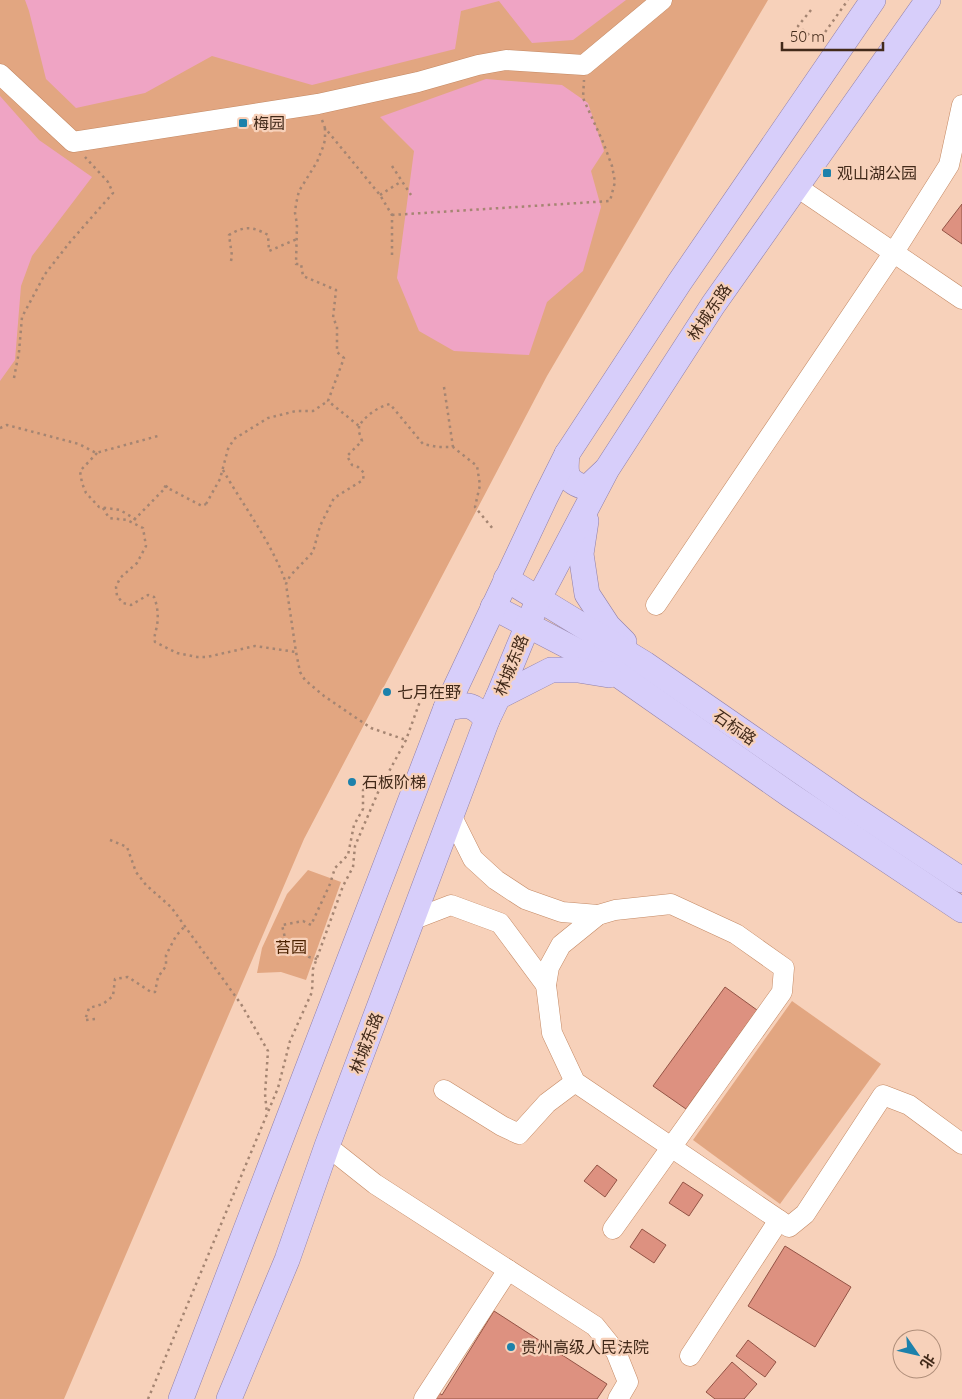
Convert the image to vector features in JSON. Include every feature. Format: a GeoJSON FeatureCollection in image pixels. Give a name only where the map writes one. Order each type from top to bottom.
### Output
{"type":"FeatureCollection","features":[{"type":"Feature","properties":{"kind":"main road"},"geometry":{"type":"LineString","coordinates":[[181,1399],[446,708],[567,454],[680,283],[874,0]]}},
{"type":"Feature","properties":{"kind":"main road","name":"林城东路"},"geometry":{"type":"LineString","coordinates":[[229,1399],[287,1260],[327,1146],[487,720],[539,598],[607,469],[713,305],[928,0]]}},
{"type":"Feature","properties":{"kind":"main road"},"geometry":{"type":"LineString","coordinates":[[567,454],[566,472],[573,484],[587,488],[607,469]]}},
{"type":"Feature","properties":{"kind":"main road"},"geometry":{"type":"LineString","coordinates":[[588,503],[581,554],[586,594],[608,626],[645,664]]}},
{"type":"Feature","properties":{"kind":"main road","name":"石标路"},"geometry":{"type":"LineString","coordinates":[[506,579],[539,598],[593,646],[620,676],[790,795],[962,910]]}},
{"type":"Feature","properties":{"kind":"main road"},"geometry":{"type":"LineString","coordinates":[[493,608],[528,625],[593,646]]}},
{"type":"Feature","properties":{"kind":"main road","name":"石标路"},"geometry":{"type":"LineString","coordinates":[[593,646],[645,664],[853,808],[962,880]]}},
{"type":"Feature","properties":{"kind":"main road"},"geometry":{"type":"LineString","coordinates":[[498,697],[551,670],[578,670],[620,676]]}},
{"type":"Feature","properties":{"kind":"main road"},"geometry":{"type":"LineString","coordinates":[[446,708],[469,705],[478,709],[487,720]]}},
{"type":"Feature","properties":{"kind":"street"},"geometry":{"type":"LineString","coordinates":[[0,74],[73,142],[318,104],[418,82],[478,65],[506,60],[584,65],[662,0]]}},
{"type":"Feature","properties":{"kind":"street"},"geometry":{"type":"LineString","coordinates":[[656,605],[894,252],[950,165],[962,105]]}},
{"type":"Feature","properties":{"kind":"street"},"geometry":{"type":"LineString","coordinates":[[797,187],[962,299]]}},
{"type":"Feature","properties":{"kind":"street"},"geometry":{"type":"LineString","coordinates":[[451,815],[473,859],[496,880],[525,899],[562,912],[598,915],[615,910],[672,904],[736,934],[784,968],[782,992],[613,1229]]}},
{"type":"Feature","properties":{"kind":"street"},"geometry":{"type":"LineString","coordinates":[[412,920],[451,905],[500,923],[546,984]]}},
{"type":"Feature","properties":{"kind":"street"},"geometry":{"type":"LineString","coordinates":[[598,915],[561,946],[549,967],[546,984],[552,1033],[575,1082],[789,1227],[805,1214],[883,1095],[909,1105],[962,1144]]}},
{"type":"Feature","properties":{"kind":"street"},"geometry":{"type":"LineString","coordinates":[[444,1090],[502,1126],[519,1134],[548,1104],[575,1082]]}},
{"type":"Feature","properties":{"kind":"street"},"geometry":{"type":"LineString","coordinates":[[327,1146],[375,1184],[595,1326],[616,1352],[628,1382],[618,1399]]}},
{"type":"Feature","properties":{"kind":"street"},"geometry":{"type":"LineString","coordinates":[[690,1356],[779,1220]]}},
{"type":"Feature","properties":{"kind":"street"},"geometry":{"type":"LineString","coordinates":[[424,1399],[508,1270]]}},
{"type":"Feature","properties":{"kind":"path"},"geometry":{"type":"LineString","coordinates":[[810,10],[798,26],[818,42],[848,0]]}},
{"type":"Feature","properties":{"kind":"path"},"geometry":{"type":"LineString","coordinates":[[392,216],[610,201],[614,182],[612,166],[584,98],[584,65]]}},
{"type":"Feature","properties":{"kind":"path"},"geometry":{"type":"LineString","coordinates":[[165,487],[202,506],[206,504],[216,485],[228,449],[234,439],[268,418],[313,410],[328,402],[344,358],[337,352],[337,326],[333,318],[336,290],[303,276],[301,264],[296,264],[295,213],[299,191],[316,162],[325,140],[325,128],[318,104]]}},
{"type":"Feature","properties":{"kind":"path"},"geometry":{"type":"LineString","coordinates":[[325,128],[380,195],[392,216],[392,259]]}},
{"type":"Feature","properties":{"kind":"path"},"geometry":{"type":"LineString","coordinates":[[14,378],[20,352],[22,317],[45,274],[113,193],[108,182],[73,142]]}},
{"type":"Feature","properties":{"kind":"path"},"geometry":{"type":"LineString","coordinates":[[392,166],[412,195]]}},
{"type":"Feature","properties":{"kind":"path"},"geometry":{"type":"LineString","coordinates":[[380,195],[402,182]]}},
{"type":"Feature","properties":{"kind":"path"},"geometry":{"type":"LineString","coordinates":[[230,261],[232,256],[229,236],[242,228],[259,230],[268,235],[269,251],[297,239]]}},
{"type":"Feature","properties":{"kind":"path"},"geometry":{"type":"LineString","coordinates":[[444,387],[453,447]]}},
{"type":"Feature","properties":{"kind":"path"},"geometry":{"type":"LineString","coordinates":[[328,402],[359,426]]}},
{"type":"Feature","properties":{"kind":"path"},"geometry":{"type":"LineString","coordinates":[[286,584],[290,576],[313,552],[320,526],[334,498],[364,480],[364,473],[358,467],[352,465],[347,456],[362,441],[359,426],[362,421],[380,407],[390,404],[423,444],[453,447],[477,466],[480,486],[475,507],[493,529]]}},
{"type":"Feature","properties":{"kind":"path"},"geometry":{"type":"LineString","coordinates":[[0,428],[7,425],[79,444],[96,453],[158,436]]}},
{"type":"Feature","properties":{"kind":"path"},"geometry":{"type":"LineString","coordinates":[[100,452],[88,461],[80,471],[86,493],[99,507],[120,510],[136,519],[170,483]]}},
{"type":"Feature","properties":{"kind":"path"},"geometry":{"type":"LineString","coordinates":[[222,470],[281,568],[286,584],[300,672],[305,680],[324,696],[371,728],[406,740]]}},
{"type":"Feature","properties":{"kind":"path"},"geometry":{"type":"LineString","coordinates":[[103,508],[109,518],[127,520],[143,528],[146,546],[137,563],[120,578],[116,587],[117,596],[123,603],[131,605],[148,596],[154,598],[158,607],[157,630],[154,636],[155,642],[177,652],[197,657],[207,657],[255,646],[296,652]]}},
{"type":"Feature","properties":{"kind":"path"},"geometry":{"type":"LineString","coordinates":[[148,1399],[278,1088],[290,1041],[312,992],[313,969],[343,886],[353,867],[355,846],[382,785],[406,740],[423,694]]}},
{"type":"Feature","properties":{"kind":"path"},"geometry":{"type":"LineString","coordinates":[[317,959],[309,957],[305,949],[290,948],[282,925],[303,921],[311,925],[330,884],[335,868],[348,855],[354,825],[363,809],[363,790],[375,784],[382,785]]}},
{"type":"Feature","properties":{"kind":"path"},"geometry":{"type":"LineString","coordinates":[[110,840],[127,847],[136,872],[146,885],[170,907],[241,1004],[268,1051],[265,1094],[267,1115]]}},
{"type":"Feature","properties":{"kind":"path"},"geometry":{"type":"LineString","coordinates":[[95,1019],[85,1020],[89,1008],[103,1004],[113,996],[115,979],[128,977],[151,992],[155,992],[158,977],[166,966],[166,956],[176,936],[184,927]]}},
{"type":"Feature","properties":{"kind":"green space"},"geometry":{"type":"Polygon","coordinates":[[[0,0],[768,0],[547,376],[304,839],[64,1399],[0,1399],[0,0]]]}},
{"type":"Feature","properties":{"kind":"green space","name":"苔园"},"geometry":{"type":"Polygon","coordinates":[[[308,870],[341,882],[306,980],[281,972],[257,973],[262,948],[287,894],[308,870]]]}},
{"type":"Feature","properties":{"kind":"green space"},"geometry":{"type":"Polygon","coordinates":[[[792,1001],[881,1064],[780,1204],[693,1140],[792,1001]]]}},
{"type":"Feature","properties":{"kind":"shaded area"},"geometry":{"type":"Polygon","coordinates":[[[25,0],[626,0],[573,40],[532,43],[499,1],[461,11],[455,49],[312,85],[212,56],[145,93],[76,108],[46,79],[25,0]]]}},
{"type":"Feature","properties":{"kind":"shaded area"},"geometry":{"type":"Polygon","coordinates":[[[486,79],[562,85],[588,103],[604,151],[591,171],[601,207],[583,271],[547,302],[529,355],[454,351],[419,331],[397,278],[414,151],[380,117],[486,79]]]}},
{"type":"Feature","properties":{"kind":"shaded area"},"geometry":{"type":"Polygon","coordinates":[[[0,96],[39,140],[92,177],[32,256],[21,286],[15,360],[0,381],[0,96]]]}},
{"type":"Feature","properties":{"kind":"building"},"geometry":{"type":"Polygon","coordinates":[[[962,204],[962,244],[942,230],[962,204]]]}},
{"type":"Feature","properties":{"kind":"building"},"geometry":{"type":"Polygon","coordinates":[[[725,987],[757,1010],[686,1109],[653,1086],[725,987]]]}},
{"type":"Feature","properties":{"kind":"building"},"geometry":{"type":"Polygon","coordinates":[[[597,1165],[617,1180],[605,1197],[584,1181],[597,1165]]]}},
{"type":"Feature","properties":{"kind":"building"},"geometry":{"type":"Polygon","coordinates":[[[683,1182],[703,1195],[689,1216],[669,1203],[683,1182]]]}},
{"type":"Feature","properties":{"kind":"building"},"geometry":{"type":"Polygon","coordinates":[[[642,1229],[666,1245],[654,1263],[630,1247],[642,1229]]]}},
{"type":"Feature","properties":{"kind":"building"},"geometry":{"type":"Polygon","coordinates":[[[785,1246],[851,1287],[815,1347],[748,1306],[785,1246]]]}},
{"type":"Feature","properties":{"kind":"building","name":"贵州高级人民法院"},"geometry":{"type":"Polygon","coordinates":[[[494,1311],[607,1384],[597,1399],[421,1399],[429,1386],[442,1395],[494,1311]]]}},
{"type":"Feature","properties":{"kind":"building"},"geometry":{"type":"Polygon","coordinates":[[[748,1340],[776,1362],[765,1377],[736,1356],[748,1340]]]}},
{"type":"Feature","properties":{"kind":"building"},"geometry":{"type":"Polygon","coordinates":[[[732,1362],[757,1384],[744,1399],[715,1399],[706,1392],[732,1362]]]}},
{"type":"Feature","properties":{"kind":"place","name":"梅园"},"geometry":{"type":"Point","coordinates":[243,123]}},
{"type":"Feature","properties":{"kind":"place","name":"观山湖公园"},"geometry":{"type":"Point","coordinates":[827,173]}},
{"type":"Feature","properties":{"kind":"place","name":"七月在野"},"geometry":{"type":"Point","coordinates":[387,692]}},
{"type":"Feature","properties":{"kind":"place","name":"石板阶梯"},"geometry":{"type":"Point","coordinates":[352,782]}},
{"type":"Feature","properties":{"kind":"place","name":"贵州高级人民法院"},"geometry":{"type":"Point","coordinates":[511,1347]}}]}
